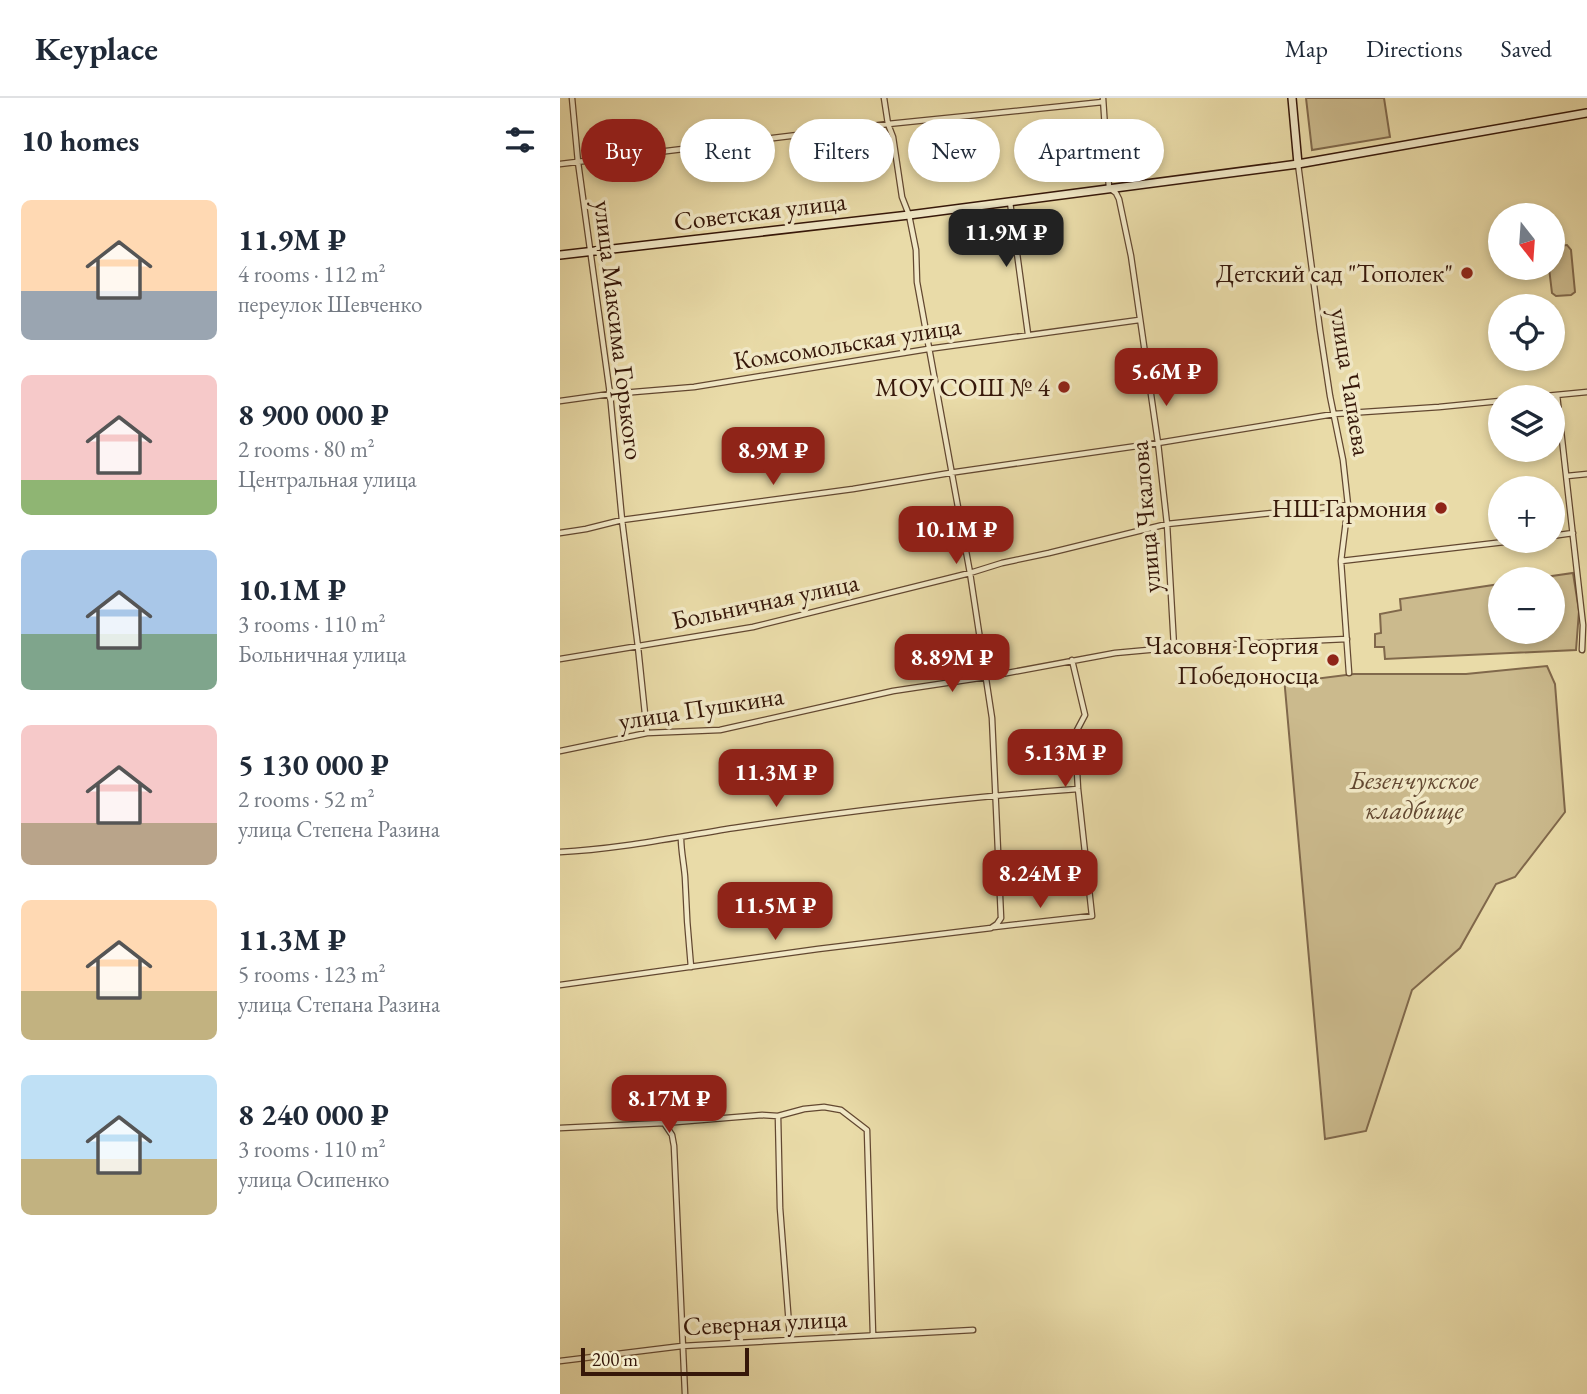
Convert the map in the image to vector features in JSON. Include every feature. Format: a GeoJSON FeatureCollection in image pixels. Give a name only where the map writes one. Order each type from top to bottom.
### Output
{"type":"FeatureCollection","features":[{"type":"Feature","properties":{"kind":"street","name":"улица Максима Горького"},"geometry":{"type":"LineString","coordinates":[[572,98],[578,162],[610,394],[647,733]]}},
{"type":"Feature","properties":{"kind":"street"},"geometry":{"type":"LineString","coordinates":[[884,98],[887,119]]}},
{"type":"Feature","properties":{"kind":"street","name":"улица Чапаева"},"geometry":{"type":"LineString","coordinates":[[1292,98],[1320,330],[1343,460],[1348,505],[1341,561],[1349,673]]}},
{"type":"Feature","properties":{"kind":"street"},"geometry":{"type":"LineString","coordinates":[[894,123],[1103,100]]}},
{"type":"Feature","properties":{"kind":"street","name":"улица Чкалова"},"geometry":{"type":"LineString","coordinates":[[1103,100],[1109,188],[1119,199],[1131,256],[1158,443],[1167,524],[1174,647]]}},
{"type":"Feature","properties":{"kind":"street","name":"Советская улица"},"geometry":{"type":"LineString","coordinates":[[560,256],[909,215],[1298,164],[1587,113]]}},
{"type":"Feature","properties":{"kind":"street"},"geometry":{"type":"LineString","coordinates":[[560,164],[789,136]]}},
{"type":"Feature","properties":{"kind":"street"},"geometry":{"type":"LineString","coordinates":[[894,144],[902,197],[909,215],[916,250],[917,282],[970,573],[992,718],[1001,918],[991,928]]}},
{"type":"Feature","properties":{"kind":"street"},"geometry":{"type":"LineString","coordinates":[[1010,201],[1028,334]]}},
{"type":"Feature","properties":{"kind":"street","name":"Комсомольская улица"},"geometry":{"type":"LineString","coordinates":[[560,401],[694,387],[928,349],[1139,320]]}},
{"type":"Feature","properties":{"kind":"street"},"geometry":{"type":"LineString","coordinates":[[1565,394],[1587,392]]}},
{"type":"Feature","properties":{"kind":"street"},"geometry":{"type":"LineString","coordinates":[[560,533],[622,520],[853,489],[1334,414],[1488,402]]}},
{"type":"Feature","properties":{"kind":"street"},"geometry":{"type":"LineString","coordinates":[[1565,460],[1583,625],[1583,650]]}},
{"type":"Feature","properties":{"kind":"street"},"geometry":{"type":"LineString","coordinates":[[1567,476],[1587,474]]}},
{"type":"Feature","properties":{"kind":"street","name":"Больничная улица"},"geometry":{"type":"LineString","coordinates":[[560,659],[753,628],[1002,563],[1167,524],[1348,505]]}},
{"type":"Feature","properties":{"kind":"street"},"geometry":{"type":"LineString","coordinates":[[1565,534],[1573,533]]}},
{"type":"Feature","properties":{"kind":"street"},"geometry":{"type":"LineString","coordinates":[[1341,561],[1488,544]]}},
{"type":"Feature","properties":{"kind":"street"},"geometry":{"type":"LineString","coordinates":[[1580,595],[1587,594]]}},
{"type":"Feature","properties":{"kind":"street","name":"улица Пушкина"},"geometry":{"type":"LineString","coordinates":[[560,751],[647,733],[720,730],[893,691],[1115,653],[1174,647],[1347,639]]}},
{"type":"Feature","properties":{"kind":"street"},"geometry":{"type":"LineString","coordinates":[[560,985],[817,949],[1092,916],[1078,789],[1076,732],[1085,715],[1072,660]]}},
{"type":"Feature","properties":{"kind":"street"},"geometry":{"type":"LineString","coordinates":[[560,852],[584,851],[732,828],[995,795],[1078,789]]}},
{"type":"Feature","properties":{"kind":"street"},"geometry":{"type":"LineString","coordinates":[[681,838],[691,967]]}},
{"type":"Feature","properties":{"kind":"street"},"geometry":{"type":"LineString","coordinates":[[560,1128],[778,1116],[824,1107],[841,1110],[867,1130],[873,1335]]}},
{"type":"Feature","properties":{"kind":"street"},"geometry":{"type":"LineString","coordinates":[[778,1116],[780,1208],[790,1339]]}},
{"type":"Feature","properties":{"kind":"street"},"geometry":{"type":"LineString","coordinates":[[664,1123],[672,1135],[674,1146],[685,1394]]}},
{"type":"Feature","properties":{"kind":"street","name":"Северная улица"},"geometry":{"type":"LineString","coordinates":[[560,1361],[682,1346],[973,1330]]}},
{"type":"Feature","properties":{"kind":"green space"},"geometry":{"type":"Polygon","coordinates":[[[1306,98],[1384,98],[1390,137],[1312,150],[1306,98]]]}},
{"type":"Feature","properties":{"kind":"green space"},"geometry":{"type":"Polygon","coordinates":[[[1565,245],[1571,250],[1575,292],[1565,295],[1552,293],[1550,280],[1565,280],[1565,245]]]}},
{"type":"Feature","properties":{"kind":"green space"},"geometry":{"type":"Polygon","coordinates":[[[1573,573],[1579,611],[1576,650],[1385,659],[1384,647],[1375,647],[1375,634],[1381,633],[1380,614],[1401,610],[1400,599],[1488,586],[1488,644],[1565,644],[1565,574],[1573,573]]]}},
{"type":"Feature","properties":{"kind":"green space","name":"Безенчукское кладбище"},"geometry":{"type":"Polygon","coordinates":[[[1547,666],[1555,684],[1565,812],[1515,877],[1496,884],[1460,948],[1412,990],[1366,1131],[1325,1139],[1284,677],[1306,675],[1307,680],[1354,674],[1466,674],[1547,666]]]}},
{"type":"Feature","properties":{"kind":"place","name":"Детский сад \"Тополек\""},"geometry":{"type":"Point","coordinates":[1467,273]}},
{"type":"Feature","properties":{"kind":"place","name":"МОУ СОШ № 4"},"geometry":{"type":"Point","coordinates":[1064,387]}},
{"type":"Feature","properties":{"kind":"place","name":"НШ Гармония"},"geometry":{"type":"Point","coordinates":[1441,508]}},
{"type":"Feature","properties":{"kind":"place","name":"Часовня Георгия Победоносца"},"geometry":{"type":"Point","coordinates":[1333,660]}}]}
